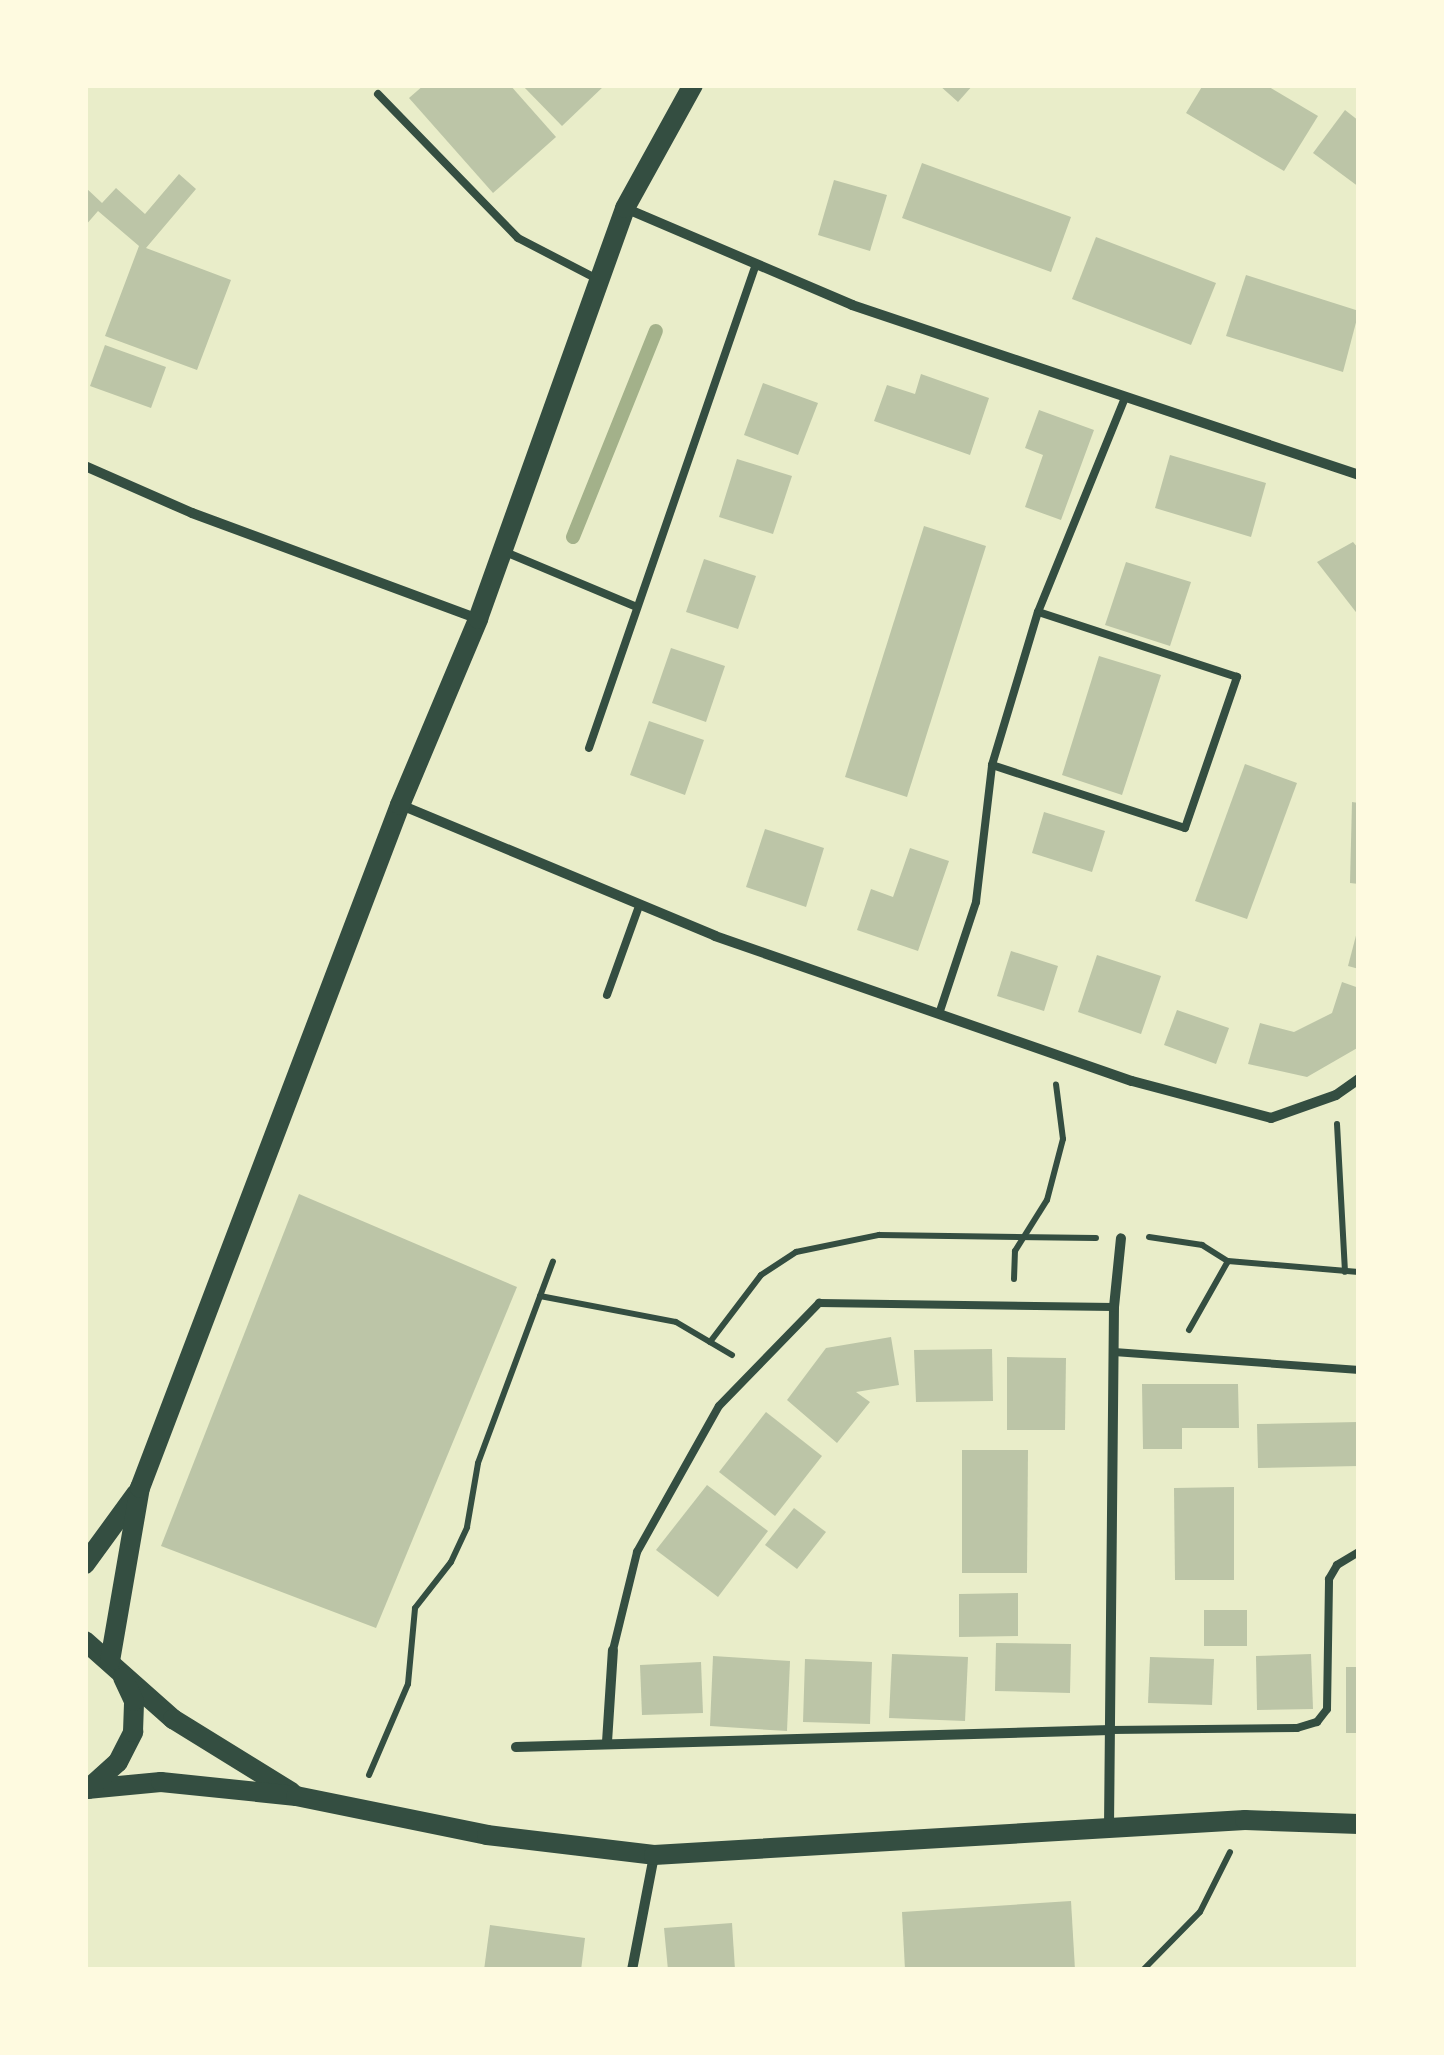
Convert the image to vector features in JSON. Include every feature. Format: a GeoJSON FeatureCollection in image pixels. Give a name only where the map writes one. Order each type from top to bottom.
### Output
{"type":"FeatureCollection","features":[{"type":"Feature","properties":{"kind":"main road"},"geometry":{"type":"LineString","coordinates":[[86,1790],[118,1762],[133,1732],[134,1701],[115,1666],[140,1488],[400,804],[478,619],[625,208],[693,85]]}},
{"type":"Feature","properties":{"kind":"main road"},"geometry":{"type":"LineString","coordinates":[[85,1564],[140,1488]]}},
{"type":"Feature","properties":{"kind":"main road"},"geometry":{"type":"LineString","coordinates":[[85,1641],[173,1719],[296,1796]]}},
{"type":"Feature","properties":{"kind":"main road"},"geometry":{"type":"LineString","coordinates":[[86,1790],[161,1782],[296,1796],[487,1835],[654,1855],[1246,1820],[1359,1824]]}},
{"type":"Feature","properties":{"kind":"street"},"geometry":{"type":"LineString","coordinates":[[625,208],[852,305],[1359,476]]}},
{"type":"Feature","properties":{"kind":"street"},"geometry":{"type":"LineString","coordinates":[[85,466],[192,514],[478,619]]}},
{"type":"Feature","properties":{"kind":"street"},"geometry":{"type":"LineString","coordinates":[[400,804],[640,906],[939,1014],[1052,1053],[1271,1118],[1336,1095],[1359,1079]]}},
{"type":"Feature","properties":{"kind":"street"},"geometry":{"type":"LineString","coordinates":[[1109,1828],[1114,1306],[1121,1238]]}},
{"type":"Feature","properties":{"kind":"street"},"geometry":{"type":"LineString","coordinates":[[607,1742],[613,1650]]}},
{"type":"Feature","properties":{"kind":"street"},"geometry":{"type":"LineString","coordinates":[[516,1747],[607,1742],[984,1738],[1111,1730]]}},
{"type":"Feature","properties":{"kind":"street"},"geometry":{"type":"LineString","coordinates":[[632,1970],[654,1855]]}},
{"type":"Feature","properties":{"kind":"lane"},"geometry":{"type":"LineString","coordinates":[[378,94],[518,238],[599,280]]}},
{"type":"Feature","properties":{"kind":"lane"},"geometry":{"type":"LineString","coordinates":[[588,748],[756,264]]}},
{"type":"Feature","properties":{"kind":"lane"},"geometry":{"type":"LineString","coordinates":[[939,1014],[976,902],[992,765],[1038,612],[1125,398]]}},
{"type":"Feature","properties":{"kind":"lane"},"geometry":{"type":"LineString","coordinates":[[502,551],[637,607]]}},
{"type":"Feature","properties":{"kind":"lane"},"geometry":{"type":"LineString","coordinates":[[992,765],[1185,828],[1236,677],[1038,612]]}},
{"type":"Feature","properties":{"kind":"lane"},"geometry":{"type":"LineString","coordinates":[[607,995],[640,906]]}},
{"type":"Feature","properties":{"kind":"lane"},"geometry":{"type":"LineString","coordinates":[[613,1650],[637,1552],[719,1406],[819,1303],[1114,1306]]}},
{"type":"Feature","properties":{"kind":"lane"},"geometry":{"type":"LineString","coordinates":[[1114,1352],[1359,1370]]}},
{"type":"Feature","properties":{"kind":"lane"},"geometry":{"type":"LineString","coordinates":[[1111,1730],[1297,1728],[1316,1722],[1327,1709],[1329,1579],[1337,1565],[1359,1552]]}},
{"type":"Feature","properties":{"kind":"path"},"geometry":{"type":"LineString","coordinates":[[1012,1306],[1015,1250],[1047,1200],[1063,1139],[1052,1053]]}},
{"type":"Feature","properties":{"kind":"path"},"geometry":{"type":"LineString","coordinates":[[1336,1095],[1345,1272]]}},
{"type":"Feature","properties":{"kind":"path"},"geometry":{"type":"LineString","coordinates":[[710,1342],[761,1275],[796,1252],[879,1234],[1169,1236],[1202,1244],[1228,1261],[1359,1272]]}},
{"type":"Feature","properties":{"kind":"path"},"geometry":{"type":"LineString","coordinates":[[369,1776],[408,1684],[415,1608],[450,1562],[466,1527],[478,1463],[553,1261]]}},
{"type":"Feature","properties":{"kind":"path"},"geometry":{"type":"LineString","coordinates":[[1174,1356],[1228,1261]]}},
{"type":"Feature","properties":{"kind":"path"},"geometry":{"type":"LineString","coordinates":[[540,1296],[676,1322],[755,1368]]}},
{"type":"Feature","properties":{"kind":"path"},"geometry":{"type":"LineString","coordinates":[[1143,1970],[1200,1912],[1246,1820]]}},
{"type":"Feature","properties":{"kind":"building"},"geometry":{"type":"Polygon","coordinates":[[[424,85],[510,85],[556,137],[493,193],[409,98],[424,85]]]}},
{"type":"Feature","properties":{"kind":"building"},"geometry":{"type":"Polygon","coordinates":[[[522,85],[605,85],[562,126],[522,85]]]}},
{"type":"Feature","properties":{"kind":"building"},"geometry":{"type":"Polygon","coordinates":[[[939,85],[973,85],[958,102],[939,85]]]}},
{"type":"Feature","properties":{"kind":"building"},"geometry":{"type":"Polygon","coordinates":[[[1203,85],[1266,85],[1318,116],[1284,171],[1186,113],[1203,85]]]}},
{"type":"Feature","properties":{"kind":"building"},"geometry":{"type":"Polygon","coordinates":[[[1345,110],[1359,121],[1359,187],[1313,153],[1345,110]]]}},
{"type":"Feature","properties":{"kind":"building"},"geometry":{"type":"Polygon","coordinates":[[[922,163],[1071,217],[1051,272],[902,218],[922,163]]]}},
{"type":"Feature","properties":{"kind":"building"},"geometry":{"type":"Polygon","coordinates":[[[179,174],[196,189],[146,248],[231,280],[197,370],[105,336],[139,246],[98,211],[85,226],[85,187],[102,203],[116,188],[145,214],[179,174]]]}},
{"type":"Feature","properties":{"kind":"building"},"geometry":{"type":"Polygon","coordinates":[[[834,180],[887,195],[870,251],[818,235],[834,180]]]}},
{"type":"Feature","properties":{"kind":"building"},"geometry":{"type":"Polygon","coordinates":[[[1096,237],[1216,283],[1191,345],[1072,299],[1096,237]]]}},
{"type":"Feature","properties":{"kind":"building"},"geometry":{"type":"Polygon","coordinates":[[[1246,275],[1359,311],[1343,372],[1226,336],[1246,275]]]}},
{"type":"Feature","properties":{"kind":"building"},"geometry":{"type":"Polygon","coordinates":[[[105,345],[166,367],[151,408],[90,386],[105,345]]]}},
{"type":"Feature","properties":{"kind":"building"},"geometry":{"type":"Polygon","coordinates":[[[921,374],[989,398],[970,455],[874,421],[887,385],[915,394],[921,374]]]}},
{"type":"Feature","properties":{"kind":"building"},"geometry":{"type":"Polygon","coordinates":[[[763,383],[818,403],[798,455],[744,435],[763,383]]]}},
{"type":"Feature","properties":{"kind":"building"},"geometry":{"type":"Polygon","coordinates":[[[1039,410],[1094,430],[1061,520],[1025,507],[1043,455],[1025,448],[1039,410]]]}},
{"type":"Feature","properties":{"kind":"building"},"geometry":{"type":"Polygon","coordinates":[[[1170,455],[1266,483],[1251,537],[1155,508],[1170,455]]]}},
{"type":"Feature","properties":{"kind":"building"},"geometry":{"type":"Polygon","coordinates":[[[737,459],[792,476],[773,534],[719,517],[737,459]]]}},
{"type":"Feature","properties":{"kind":"building"},"geometry":{"type":"Polygon","coordinates":[[[924,526],[986,546],[907,797],[845,777],[924,526]]]}},
{"type":"Feature","properties":{"kind":"building"},"geometry":{"type":"Polygon","coordinates":[[[1353,542],[1359,549],[1359,616],[1317,562],[1353,542]]]}},
{"type":"Feature","properties":{"kind":"building"},"geometry":{"type":"Polygon","coordinates":[[[704,559],[756,576],[738,629],[686,612],[704,559]]]}},
{"type":"Feature","properties":{"kind":"building"},"geometry":{"type":"Polygon","coordinates":[[[1126,562],[1191,582],[1170,646],[1105,625],[1126,562]]]}},
{"type":"Feature","properties":{"kind":"building"},"geometry":{"type":"Polygon","coordinates":[[[671,648],[725,666],[706,722],[652,703],[671,648]]]}},
{"type":"Feature","properties":{"kind":"building"},"geometry":{"type":"Polygon","coordinates":[[[1099,656],[1161,675],[1122,795],[1062,775],[1099,656]]]}},
{"type":"Feature","properties":{"kind":"building"},"geometry":{"type":"Polygon","coordinates":[[[649,721],[704,740],[685,795],[630,775],[649,721]]]}},
{"type":"Feature","properties":{"kind":"building"},"geometry":{"type":"Polygon","coordinates":[[[1245,764],[1297,783],[1247,919],[1195,901],[1245,764]]]}},
{"type":"Feature","properties":{"kind":"building"},"geometry":{"type":"Polygon","coordinates":[[[1352,802],[1359,803],[1359,884],[1350,883],[1352,802]]]}},
{"type":"Feature","properties":{"kind":"building"},"geometry":{"type":"Polygon","coordinates":[[[1044,812],[1105,831],[1092,872],[1032,853],[1044,812]]]}},
{"type":"Feature","properties":{"kind":"building"},"geometry":{"type":"Polygon","coordinates":[[[765,829],[824,848],[806,907],[746,887],[765,829]]]}},
{"type":"Feature","properties":{"kind":"building"},"geometry":{"type":"Polygon","coordinates":[[[910,848],[949,861],[918,951],[857,930],[871,889],[893,897],[910,848]]]}},
{"type":"Feature","properties":{"kind":"building"},"geometry":{"type":"Polygon","coordinates":[[[1359,928],[1359,969],[1348,966],[1359,928]]]}},
{"type":"Feature","properties":{"kind":"building"},"geometry":{"type":"Polygon","coordinates":[[[1011,951],[1058,966],[1044,1011],[997,996],[1011,951]]]}},
{"type":"Feature","properties":{"kind":"building"},"geometry":{"type":"Polygon","coordinates":[[[1097,955],[1161,976],[1141,1034],[1078,1012],[1097,955]]]}},
{"type":"Feature","properties":{"kind":"building"},"geometry":{"type":"Polygon","coordinates":[[[1342,982],[1359,988],[1359,1047],[1307,1077],[1248,1064],[1260,1023],[1294,1032],[1332,1013],[1342,982]]]}},
{"type":"Feature","properties":{"kind":"building"},"geometry":{"type":"Polygon","coordinates":[[[1177,1010],[1229,1028],[1216,1064],[1164,1045],[1177,1010]]]}},
{"type":"Feature","properties":{"kind":"building"},"geometry":{"type":"Polygon","coordinates":[[[299,1194],[517,1287],[376,1628],[161,1546],[299,1194]]]}},
{"type":"Feature","properties":{"kind":"building"},"geometry":{"type":"Polygon","coordinates":[[[891,1337],[899,1385],[856,1392],[870,1402],[837,1443],[787,1400],[826,1348],[891,1337]]]}},
{"type":"Feature","properties":{"kind":"building"},"geometry":{"type":"Polygon","coordinates":[[[992,1349],[993,1401],[916,1402],[914,1350],[992,1349]]]}},
{"type":"Feature","properties":{"kind":"building"},"geometry":{"type":"Polygon","coordinates":[[[1007,1357],[1066,1358],[1065,1430],[1007,1430],[1007,1357]]]}},
{"type":"Feature","properties":{"kind":"building"},"geometry":{"type":"Polygon","coordinates":[[[1142,1384],[1238,1384],[1239,1428],[1182,1428],[1182,1449],[1143,1449],[1142,1384]]]}},
{"type":"Feature","properties":{"kind":"building"},"geometry":{"type":"Polygon","coordinates":[[[766,1412],[822,1456],[775,1516],[719,1472],[766,1412]]]}},
{"type":"Feature","properties":{"kind":"building"},"geometry":{"type":"Polygon","coordinates":[[[1359,1422],[1359,1466],[1258,1468],[1257,1424],[1359,1422]]]}},
{"type":"Feature","properties":{"kind":"building"},"geometry":{"type":"Polygon","coordinates":[[[962,1450],[1028,1450],[1027,1573],[962,1573],[962,1450]]]}},
{"type":"Feature","properties":{"kind":"building"},"geometry":{"type":"Polygon","coordinates":[[[707,1485],[768,1531],[718,1597],[656,1550],[707,1485]]]}},
{"type":"Feature","properties":{"kind":"building"},"geometry":{"type":"Polygon","coordinates":[[[1234,1487],[1234,1580],[1175,1580],[1174,1488],[1234,1487]]]}},
{"type":"Feature","properties":{"kind":"building"},"geometry":{"type":"Polygon","coordinates":[[[794,1508],[826,1532],[797,1569],[765,1545],[794,1508]]]}},
{"type":"Feature","properties":{"kind":"building"},"geometry":{"type":"Polygon","coordinates":[[[1018,1593],[1018,1636],[959,1637],[959,1594],[1018,1593]]]}},
{"type":"Feature","properties":{"kind":"building"},"geometry":{"type":"Polygon","coordinates":[[[1204,1610],[1247,1610],[1247,1646],[1204,1646],[1204,1610]]]}},
{"type":"Feature","properties":{"kind":"building"},"geometry":{"type":"Polygon","coordinates":[[[996,1643],[1071,1644],[1070,1693],[995,1691],[996,1643]]]}},
{"type":"Feature","properties":{"kind":"building"},"geometry":{"type":"Polygon","coordinates":[[[892,1654],[968,1657],[965,1721],[889,1718],[892,1654]]]}},
{"type":"Feature","properties":{"kind":"building"},"geometry":{"type":"Polygon","coordinates":[[[1311,1654],[1313,1709],[1257,1710],[1256,1656],[1311,1654]]]}},
{"type":"Feature","properties":{"kind":"building"},"geometry":{"type":"Polygon","coordinates":[[[713,1656],[790,1661],[787,1731],[710,1726],[713,1656]]]}},
{"type":"Feature","properties":{"kind":"building"},"geometry":{"type":"Polygon","coordinates":[[[1150,1657],[1214,1659],[1212,1705],[1148,1703],[1150,1657]]]}},
{"type":"Feature","properties":{"kind":"building"},"geometry":{"type":"Polygon","coordinates":[[[805,1659],[872,1662],[870,1724],[803,1722],[805,1659]]]}},
{"type":"Feature","properties":{"kind":"building"},"geometry":{"type":"Polygon","coordinates":[[[701,1662],[703,1713],[642,1715],[640,1665],[701,1662]]]}},
{"type":"Feature","properties":{"kind":"building"},"geometry":{"type":"Polygon","coordinates":[[[1346,1667],[1359,1667],[1359,1733],[1346,1733],[1346,1667]]]}},
{"type":"Feature","properties":{"kind":"building"},"geometry":{"type":"Polygon","coordinates":[[[1071,1901],[1075,1970],[905,1970],[902,1912],[1071,1901]]]}},
{"type":"Feature","properties":{"kind":"building"},"geometry":{"type":"Polygon","coordinates":[[[732,1923],[735,1970],[668,1970],[664,1928],[732,1923]]]}},
{"type":"Feature","properties":{"kind":"building"},"geometry":{"type":"Polygon","coordinates":[[[490,1925],[585,1938],[581,1970],[484,1970],[490,1925]]]}},
{"type":"Feature","properties":{"kind":"waterway"},"geometry":{"type":"LineString","coordinates":[[573,537],[656,331]]}}]}
